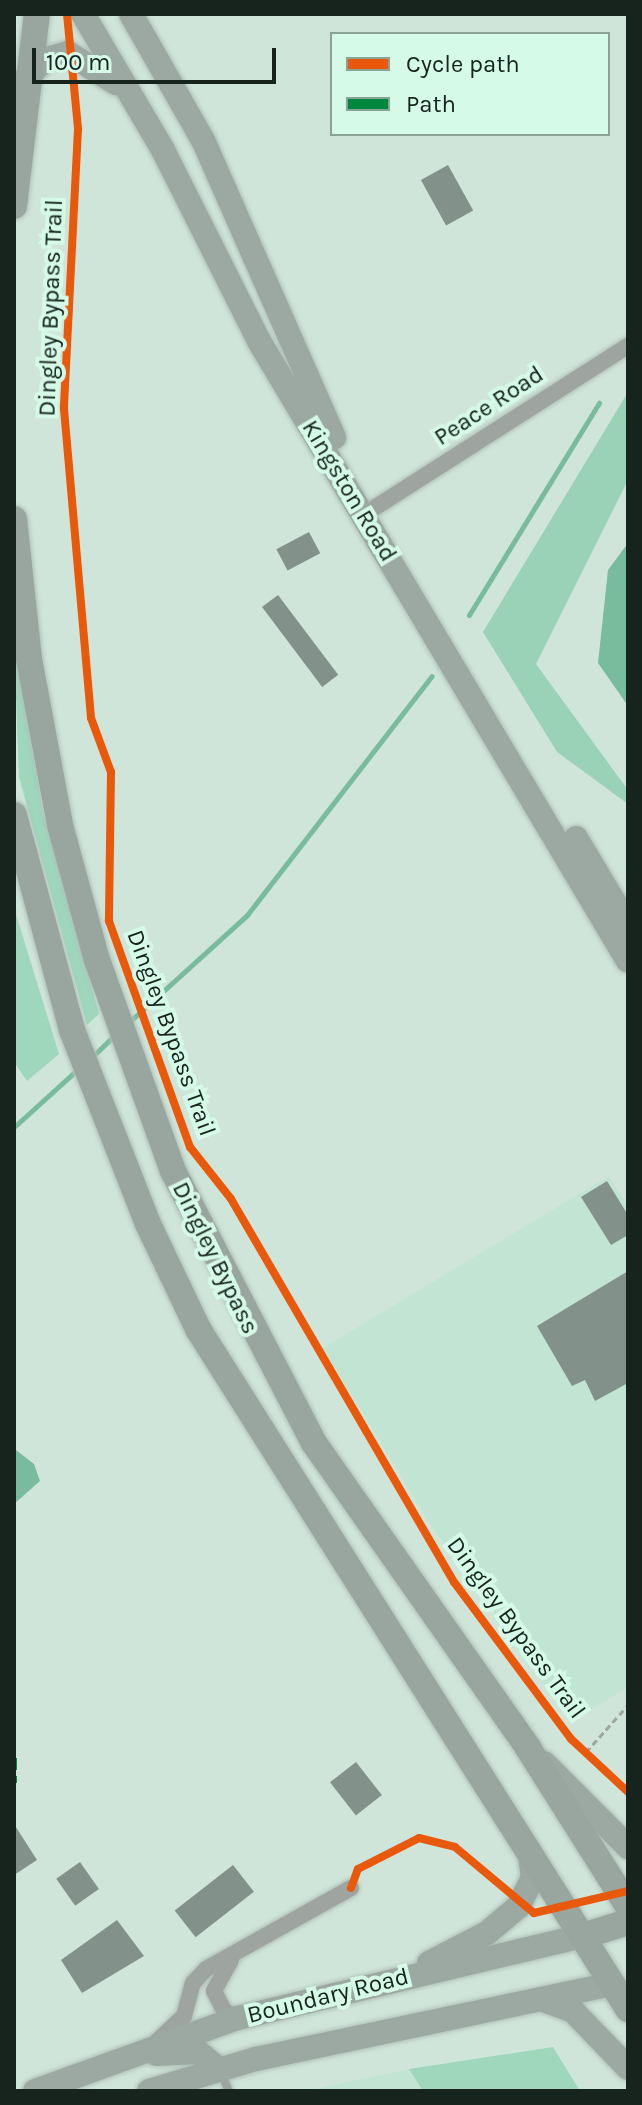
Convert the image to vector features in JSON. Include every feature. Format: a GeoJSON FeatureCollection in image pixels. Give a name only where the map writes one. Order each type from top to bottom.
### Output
{"type":"FeatureCollection","features":[{"type":"Feature","properties":{"kind":"highway"},"geometry":{"type":"LineString","coordinates":[[14,206],[26,78],[37,14]]}},
{"type":"Feature","properties":{"kind":"highway","name":"Dingley Bypass"},"geometry":{"type":"LineString","coordinates":[[14,519],[48,773],[112,1006],[131,1062],[205,1243],[314,1443],[528,1748],[628,1906]]}},
{"type":"Feature","properties":{"kind":"highway","name":"Dingley Bypass"},"geometry":{"type":"LineString","coordinates":[[14,815],[72,1030],[148,1224],[225,1378],[583,1936],[620,1982],[628,2009]]}},
{"type":"Feature","properties":{"kind":"highway","name":"Boundary Road"},"geometry":{"type":"LineString","coordinates":[[583,1936],[628,1922]]}},
{"type":"Feature","properties":{"kind":"main road","name":"Kingston Road"},"geometry":{"type":"LineString","coordinates":[[83,14],[132,97],[259,341],[370,511],[628,925]]}},
{"type":"Feature","properties":{"kind":"main road","name":"Kingston Road"},"geometry":{"type":"LineString","coordinates":[[131,14],[203,140],[298,365],[370,511],[628,961]]}},
{"type":"Feature","properties":{"kind":"main road"},"geometry":{"type":"LineString","coordinates":[[26,78],[46,59],[75,54],[132,97]]}},
{"type":"Feature","properties":{"kind":"main road"},"geometry":{"type":"LineString","coordinates":[[203,140],[217,202],[268,330],[259,341]]}},
{"type":"Feature","properties":{"kind":"main road"},"geometry":{"type":"LineString","coordinates":[[528,1748],[628,1847]]}},
{"type":"Feature","properties":{"kind":"main road"},"geometry":{"type":"LineString","coordinates":[[394,1980],[487,1933],[518,1907],[533,1878],[528,1846]]}},
{"type":"Feature","properties":{"kind":"main road","name":"Boundary Road"},"geometry":{"type":"LineString","coordinates":[[35,2091],[154,2044],[238,2018],[583,1936]]}},
{"type":"Feature","properties":{"kind":"main road","name":"Boundary Road"},"geometry":{"type":"LineString","coordinates":[[149,2091],[224,2080],[620,1982]]}},
{"type":"Feature","properties":{"kind":"main road"},"geometry":{"type":"LineString","coordinates":[[546,2001],[573,2011],[628,2068]]}},
{"type":"Feature","properties":{"kind":"main road"},"geometry":{"type":"LineString","coordinates":[[110,2060],[193,2051],[224,2080]]}},
{"type":"Feature","properties":{"kind":"street","name":"Peace Road"},"geometry":{"type":"LineString","coordinates":[[370,511],[628,346]]}},
{"type":"Feature","properties":{"kind":"street"},"geometry":{"type":"LineString","coordinates":[[154,2044],[184,2016],[196,1977],[351,1888]]}},
{"type":"Feature","properties":{"kind":"street"},"geometry":{"type":"LineString","coordinates":[[238,2018],[222,2008],[214,1987],[245,1949]]}},
{"type":"Feature","properties":{"kind":"path"},"geometry":{"type":"LineString","coordinates":[[582,1749],[628,1705]]}},
{"type":"Feature","properties":{"kind":"shaded area"},"geometry":{"type":"Polygon","coordinates":[[[628,392],[628,480],[536,664],[628,790],[628,804],[557,752],[483,632],[628,392]]]}},
{"type":"Feature","properties":{"kind":"shaded area"},"geometry":{"type":"Polygon","coordinates":[[[628,543],[628,706],[598,663],[608,570],[628,543]]]}},
{"type":"Feature","properties":{"kind":"shaded area"},"geometry":{"type":"Polygon","coordinates":[[[14,645],[43,812],[99,1014],[87,1025],[19,777],[14,645]]]}},
{"type":"Feature","properties":{"kind":"shaded area"},"geometry":{"type":"Polygon","coordinates":[[[14,908],[59,1054],[27,1081],[14,1062],[14,908]]]}},
{"type":"Feature","properties":{"kind":"shaded area"},"geometry":{"type":"Polygon","coordinates":[[[609,1176],[628,1207],[628,1687],[578,1717],[558,1701],[428,1521],[323,1348],[609,1176]]]}},
{"type":"Feature","properties":{"kind":"shaded area"},"geometry":{"type":"Polygon","coordinates":[[[16,1450],[34,1464],[40,1481],[14,1504],[16,1450]]]}},
{"type":"Feature","properties":{"kind":"shaded area"},"geometry":{"type":"Polygon","coordinates":[[[553,2047],[580,2091],[423,2091],[409,2069],[553,2047]]]}},
{"type":"Feature","properties":{"kind":"shaded area"},"geometry":{"type":"Polygon","coordinates":[[[409,2069],[423,2091],[306,2091],[409,2069]]]}},
{"type":"Feature","properties":{"kind":"building"},"geometry":{"type":"Polygon","coordinates":[[[448,165],[473,210],[446,226],[421,180],[448,165]]]}},
{"type":"Feature","properties":{"kind":"building"},"geometry":{"type":"Polygon","coordinates":[[[309,532],[320,553],[288,571],[276,549],[309,532]]]}},
{"type":"Feature","properties":{"kind":"building"},"geometry":{"type":"Polygon","coordinates":[[[278,595],[338,675],[322,687],[262,607],[278,595]]]}},
{"type":"Feature","properties":{"kind":"building"},"geometry":{"type":"Polygon","coordinates":[[[607,1181],[628,1215],[628,1235],[611,1245],[581,1197],[607,1181]]]}},
{"type":"Feature","properties":{"kind":"building"},"geometry":{"type":"Polygon","coordinates":[[[628,1271],[628,1383],[595,1401],[585,1380],[572,1386],[537,1326],[628,1271]]]}},
{"type":"Feature","properties":{"kind":"building"},"geometry":{"type":"Polygon","coordinates":[[[356,1762],[382,1795],[356,1815],[330,1782],[356,1762]]]}},
{"type":"Feature","properties":{"kind":"building"},"geometry":{"type":"Polygon","coordinates":[[[14,1824],[37,1860],[14,1875],[14,1824]]]}},
{"type":"Feature","properties":{"kind":"building"},"geometry":{"type":"Polygon","coordinates":[[[80,1862],[99,1889],[75,1906],[56,1879],[80,1862]]]}},
{"type":"Feature","properties":{"kind":"building"},"geometry":{"type":"Polygon","coordinates":[[[233,1865],[254,1892],[196,1937],[175,1911],[233,1865]]]}},
{"type":"Feature","properties":{"kind":"building"},"geometry":{"type":"Polygon","coordinates":[[[117,1920],[144,1956],[82,1993],[61,1960],[117,1920]]]}},
{"type":"Feature","properties":{"kind":"waterway"},"geometry":{"type":"LineString","coordinates":[[469,615],[599,403]]}},
{"type":"Feature","properties":{"kind":"waterway"},"geometry":{"type":"LineString","coordinates":[[128,1023],[247,915],[432,676]]}},
{"type":"Feature","properties":{"kind":"waterway"},"geometry":{"type":"LineString","coordinates":[[93,1056],[115,1035]]}},
{"type":"Feature","properties":{"kind":"waterway"},"geometry":{"type":"LineString","coordinates":[[14,1127],[79,1068]]}},
{"type":"Feature","properties":{"kind":"marked path"},"geometry":{"type":"LineString","coordinates":[[14,1758],[14,1783]]}},
{"type":"Feature","properties":{"kind":"cycle path","name":"Dingley Bypass Trail"},"geometry":{"type":"LineString","coordinates":[[67,14],[78,129],[64,409],[91,718],[111,772],[109,921],[190,1147],[231,1199],[454,1582],[571,1739],[628,1792]]}},
{"type":"Feature","properties":{"kind":"cycle path"},"geometry":{"type":"LineString","coordinates":[[351,1888],[358,1869],[419,1838],[455,1847],[534,1913],[628,1891]]}}]}
